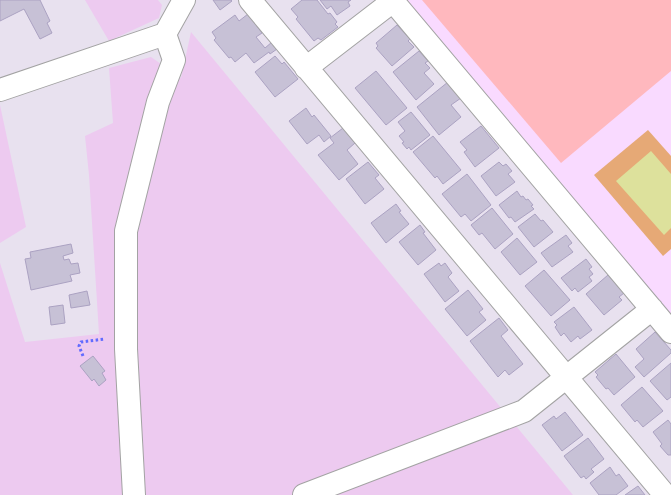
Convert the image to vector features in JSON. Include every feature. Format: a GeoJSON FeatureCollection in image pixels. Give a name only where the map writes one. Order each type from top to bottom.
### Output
{"type":"FeatureCollection","features":[{"type":"Feature","properties":{"kind":"street"},"geometry":{"type":"LineString","coordinates":[[0,90],[165,34],[184,0]]}},
{"type":"Feature","properties":{"kind":"street"},"geometry":{"type":"LineString","coordinates":[[250,0],[664,495]]}},
{"type":"Feature","properties":{"kind":"street"},"geometry":{"type":"LineString","coordinates":[[306,68],[392,1],[671,332]]}},
{"type":"Feature","properties":{"kind":"street"},"geometry":{"type":"LineString","coordinates":[[134,495],[126,337],[126,231],[158,102],[174,60],[165,34]]}},
{"type":"Feature","properties":{"kind":"street"},"geometry":{"type":"LineString","coordinates":[[304,495],[524,411],[652,309]]}},
{"type":"Feature","properties":{"kind":"path"},"geometry":{"type":"LineString","coordinates":[[83,356],[79,346],[81,342],[126,337]]}},
{"type":"Feature","properties":{"kind":"shaded area"},"geometry":{"type":"Polygon","coordinates":[[[85,0],[158,0],[162,5],[159,18],[109,41],[85,0]]]}},
{"type":"Feature","properties":{"kind":"shaded area"},"geometry":{"type":"Polygon","coordinates":[[[406,0],[671,0],[671,315],[406,0]]]}},
{"type":"Feature","properties":{"kind":"shaded area"},"geometry":{"type":"Polygon","coordinates":[[[422,0],[671,0],[671,71],[561,163],[422,0]]]}},
{"type":"Feature","properties":{"kind":"shaded area"},"geometry":{"type":"Polygon","coordinates":[[[191,32],[573,495],[0,495],[0,263],[25,342],[99,334],[85,136],[113,123],[109,68],[151,57],[181,78],[191,32]]]}},
{"type":"Feature","properties":{"kind":"shaded area"},"geometry":{"type":"Polygon","coordinates":[[[0,105],[26,227],[0,243],[0,105]]]}},
{"type":"Feature","properties":{"kind":"shaded area"},"geometry":{"type":"Polygon","coordinates":[[[648,130],[671,156],[671,249],[663,256],[594,175],[648,130]]]}},
{"type":"Feature","properties":{"kind":"shaded area"},"geometry":{"type":"Polygon","coordinates":[[[651,151],[671,174],[671,228],[664,235],[616,181],[651,151]]]}},
{"type":"Feature","properties":{"kind":"building"},"geometry":{"type":"Polygon","coordinates":[[[0,0],[40,0],[50,21],[47,23],[52,33],[40,39],[24,9],[0,21],[0,0]]]}},
{"type":"Feature","properties":{"kind":"building"},"geometry":{"type":"Polygon","coordinates":[[[213,0],[231,0],[232,1],[220,10],[213,0]]]}},
{"type":"Feature","properties":{"kind":"building"},"geometry":{"type":"Polygon","coordinates":[[[302,0],[317,0],[337,22],[335,24],[338,27],[321,40],[318,38],[314,41],[296,19],[298,17],[291,9],[302,0]]]}},
{"type":"Feature","properties":{"kind":"building"},"geometry":{"type":"Polygon","coordinates":[[[320,0],[351,0],[348,2],[350,6],[337,15],[331,6],[327,9],[320,0]]]}},
{"type":"Feature","properties":{"kind":"building"},"geometry":{"type":"Polygon","coordinates":[[[248,14],[262,33],[256,37],[265,48],[272,42],[277,49],[270,54],[269,52],[254,63],[246,53],[235,62],[231,57],[229,58],[214,40],[216,38],[212,32],[235,15],[239,21],[248,14]]]}},
{"type":"Feature","properties":{"kind":"building"},"geometry":{"type":"Polygon","coordinates":[[[397,25],[410,39],[408,41],[414,47],[392,66],[376,48],[378,46],[376,43],[397,25]]]}},
{"type":"Feature","properties":{"kind":"building"},"geometry":{"type":"Polygon","coordinates":[[[419,51],[428,61],[425,63],[430,68],[424,73],[434,84],[416,100],[393,72],[419,51]]]}},
{"type":"Feature","properties":{"kind":"building"},"geometry":{"type":"Polygon","coordinates":[[[275,56],[282,64],[284,62],[298,79],[275,97],[255,72],[275,56]]]}},
{"type":"Feature","properties":{"kind":"building"},"geometry":{"type":"Polygon","coordinates":[[[376,71],[407,108],[386,125],[355,88],[376,71]]]}},
{"type":"Feature","properties":{"kind":"building"},"geometry":{"type":"Polygon","coordinates":[[[448,82],[461,98],[451,105],[461,117],[439,135],[417,107],[448,82]]]}},
{"type":"Feature","properties":{"kind":"building"},"geometry":{"type":"Polygon","coordinates":[[[306,108],[312,117],[314,115],[331,136],[324,142],[319,135],[307,144],[289,121],[306,108]]]}},
{"type":"Feature","properties":{"kind":"building"},"geometry":{"type":"Polygon","coordinates":[[[411,112],[430,135],[411,150],[409,147],[407,149],[402,143],[404,142],[399,136],[405,131],[398,122],[411,112]]]}},
{"type":"Feature","properties":{"kind":"building"},"geometry":{"type":"Polygon","coordinates":[[[481,126],[499,148],[475,167],[464,152],[467,150],[460,142],[481,126]]]}},
{"type":"Feature","properties":{"kind":"building"},"geometry":{"type":"Polygon","coordinates":[[[343,128],[355,143],[347,150],[358,164],[339,180],[318,155],[334,143],[330,138],[343,128]]]}},
{"type":"Feature","properties":{"kind":"building"},"geometry":{"type":"Polygon","coordinates":[[[433,136],[461,170],[443,184],[437,176],[435,178],[413,152],[433,136]]]}},
{"type":"Feature","properties":{"kind":"building"},"geometry":{"type":"Polygon","coordinates":[[[368,162],[379,175],[375,178],[384,189],[365,204],[346,179],[368,162]]]}},
{"type":"Feature","properties":{"kind":"building"},"geometry":{"type":"Polygon","coordinates":[[[499,162],[503,166],[506,164],[512,171],[508,174],[515,182],[496,196],[481,176],[499,162]]]}},
{"type":"Feature","properties":{"kind":"building"},"geometry":{"type":"Polygon","coordinates":[[[467,174],[491,205],[471,221],[465,214],[461,217],[442,194],[467,174]]]}},
{"type":"Feature","properties":{"kind":"building"},"geometry":{"type":"Polygon","coordinates":[[[517,191],[521,197],[523,196],[526,200],[528,199],[534,209],[515,222],[511,217],[509,218],[499,205],[517,191]]]}},
{"type":"Feature","properties":{"kind":"building"},"geometry":{"type":"Polygon","coordinates":[[[396,204],[401,211],[399,212],[409,224],[386,243],[371,223],[396,204]]]}},
{"type":"Feature","properties":{"kind":"building"},"geometry":{"type":"Polygon","coordinates":[[[492,208],[513,234],[495,249],[482,233],[479,235],[471,225],[492,208]]]}},
{"type":"Feature","properties":{"kind":"building"},"geometry":{"type":"Polygon","coordinates":[[[535,214],[553,232],[534,247],[518,227],[535,214]]]}},
{"type":"Feature","properties":{"kind":"building"},"geometry":{"type":"Polygon","coordinates":[[[420,225],[425,232],[423,233],[436,250],[418,265],[399,242],[420,225]]]}},
{"type":"Feature","properties":{"kind":"building"},"geometry":{"type":"Polygon","coordinates":[[[566,235],[572,243],[568,246],[573,252],[552,267],[541,253],[566,235]]]}},
{"type":"Feature","properties":{"kind":"building"},"geometry":{"type":"Polygon","coordinates":[[[517,238],[537,262],[520,275],[501,252],[517,238]]]}},
{"type":"Feature","properties":{"kind":"building"},"geometry":{"type":"Polygon","coordinates":[[[71,244],[73,253],[63,256],[64,260],[69,259],[71,264],[78,263],[80,273],[70,275],[72,281],[31,290],[25,259],[31,258],[30,252],[71,244]]]}},
{"type":"Feature","properties":{"kind":"building"},"geometry":{"type":"Polygon","coordinates":[[[586,259],[592,267],[589,269],[593,274],[589,277],[592,281],[578,292],[575,288],[572,291],[561,278],[586,259]]]}},
{"type":"Feature","properties":{"kind":"building"},"geometry":{"type":"Polygon","coordinates":[[[439,263],[441,266],[445,263],[452,273],[448,277],[459,291],[445,302],[424,274],[439,263]]]}},
{"type":"Feature","properties":{"kind":"building"},"geometry":{"type":"Polygon","coordinates":[[[544,270],[570,300],[551,316],[525,286],[544,270]]]}},
{"type":"Feature","properties":{"kind":"building"},"geometry":{"type":"Polygon","coordinates":[[[608,275],[624,293],[619,297],[622,300],[604,315],[586,294],[608,275]]]}},
{"type":"Feature","properties":{"kind":"building"},"geometry":{"type":"Polygon","coordinates":[[[468,290],[483,309],[479,312],[486,320],[467,336],[445,309],[468,290]]]}},
{"type":"Feature","properties":{"kind":"building"},"geometry":{"type":"Polygon","coordinates":[[[87,291],[90,305],[71,308],[69,295],[87,291]]]}},
{"type":"Feature","properties":{"kind":"building"},"geometry":{"type":"Polygon","coordinates":[[[63,305],[65,323],[51,325],[49,307],[63,305]]]}},
{"type":"Feature","properties":{"kind":"building"},"geometry":{"type":"Polygon","coordinates":[[[574,307],[592,330],[580,339],[578,336],[571,342],[564,333],[561,336],[554,322],[574,307]]]}},
{"type":"Feature","properties":{"kind":"building"},"geometry":{"type":"Polygon","coordinates":[[[499,318],[508,330],[501,336],[523,364],[509,375],[505,370],[498,377],[470,341],[499,318]]]}},
{"type":"Feature","properties":{"kind":"building"},"geometry":{"type":"Polygon","coordinates":[[[655,332],[671,350],[671,353],[644,377],[635,367],[644,359],[636,349],[655,332]]]}},
{"type":"Feature","properties":{"kind":"building"},"geometry":{"type":"Polygon","coordinates":[[[616,354],[635,377],[614,395],[596,377],[598,375],[595,372],[616,354]]]}},
{"type":"Feature","properties":{"kind":"building"},"geometry":{"type":"Polygon","coordinates":[[[93,356],[105,371],[102,373],[106,380],[99,386],[94,379],[92,381],[80,366],[93,356]]]}},
{"type":"Feature","properties":{"kind":"building"},"geometry":{"type":"Polygon","coordinates":[[[671,363],[671,397],[667,400],[650,381],[671,363]]]}},
{"type":"Feature","properties":{"kind":"building"},"geometry":{"type":"Polygon","coordinates":[[[642,387],[663,411],[643,427],[637,420],[635,422],[621,405],[642,387]]]}},
{"type":"Feature","properties":{"kind":"building"},"geometry":{"type":"Polygon","coordinates":[[[565,412],[583,435],[562,451],[542,425],[554,416],[556,419],[565,412]]]}},
{"type":"Feature","properties":{"kind":"building"},"geometry":{"type":"Polygon","coordinates":[[[668,420],[671,424],[671,455],[668,455],[660,446],[662,444],[653,432],[668,420]]]}},
{"type":"Feature","properties":{"kind":"building"},"geometry":{"type":"Polygon","coordinates":[[[588,438],[604,459],[591,469],[594,472],[586,479],[584,476],[581,478],[564,456],[588,438]]]}},
{"type":"Feature","properties":{"kind":"building"},"geometry":{"type":"Polygon","coordinates":[[[610,467],[616,476],[619,474],[628,486],[616,495],[599,495],[590,483],[610,467]]]}},
{"type":"Feature","properties":{"kind":"building"},"geometry":{"type":"Polygon","coordinates":[[[638,486],[645,495],[625,495],[638,486]]]}}]}
